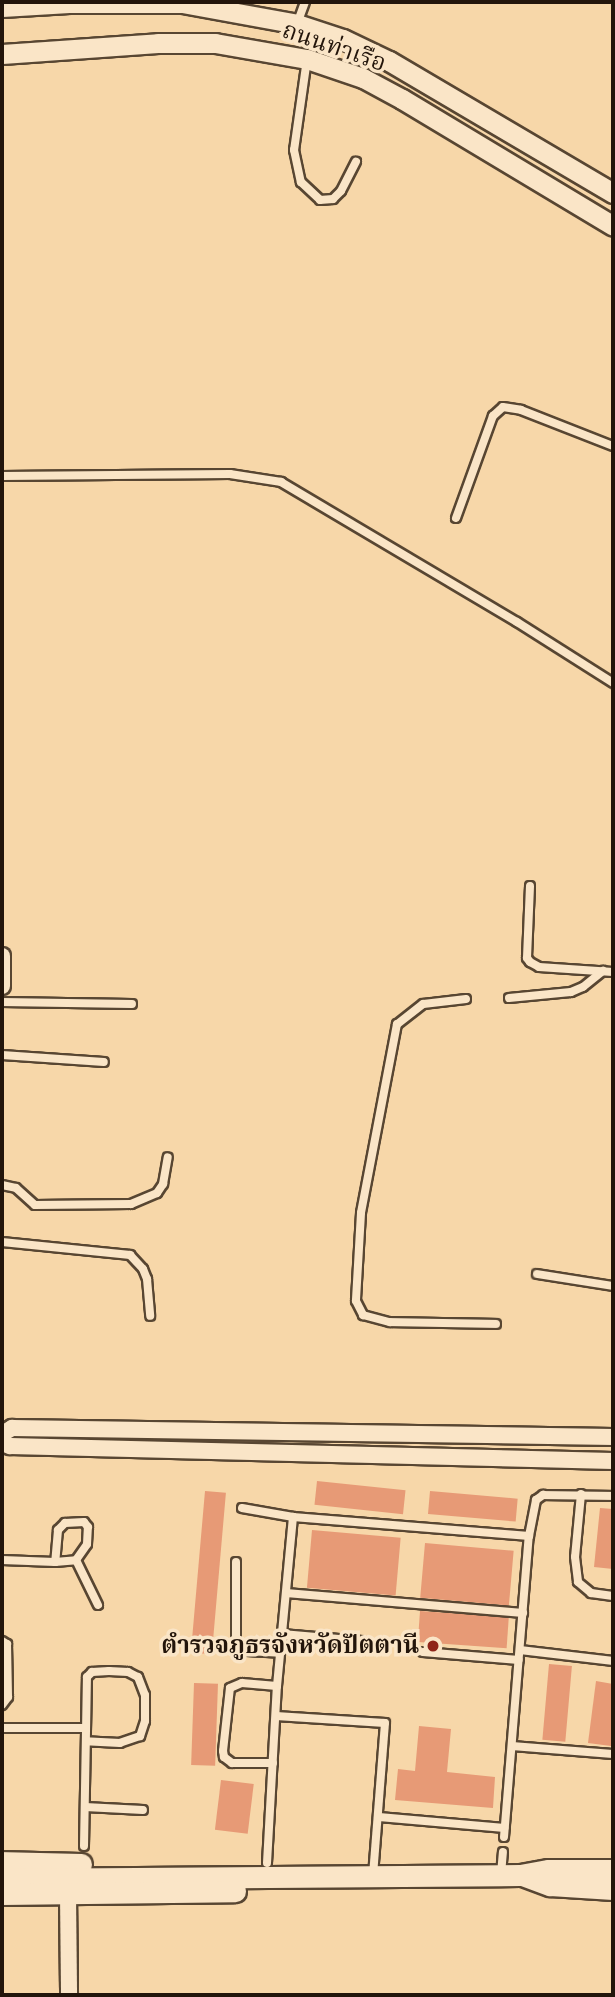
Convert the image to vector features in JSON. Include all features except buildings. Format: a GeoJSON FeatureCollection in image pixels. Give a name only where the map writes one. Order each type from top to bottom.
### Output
{"type":"FeatureCollection","features":[{"type":"Feature","properties":{"kind":"main road"},"geometry":{"type":"LineString","coordinates":[[2,1862],[267,1863],[373,1875]]}},
{"type":"Feature","properties":{"kind":"main road"},"geometry":{"type":"LineString","coordinates":[[2,1879],[511,1874],[549,1870],[613,1870]]}},
{"type":"Feature","properties":{"kind":"main road"},"geometry":{"type":"LineString","coordinates":[[511,1874],[550,1885],[613,1889]]}},
{"type":"Feature","properties":{"kind":"main road"},"geometry":{"type":"LineString","coordinates":[[2,1894],[303,1890],[373,1875]]}},
{"type":"Feature","properties":{"kind":"street","name":"ถนนท่าเรือ"},"geometry":{"type":"LineString","coordinates":[[2,7],[140,2],[224,9],[297,24],[343,39],[389,61],[613,193]]}},
{"type":"Feature","properties":{"kind":"street","name":"ถนนท่าเรือ"},"geometry":{"type":"LineString","coordinates":[[2,54],[158,43],[215,43],[307,59],[363,78],[402,99],[613,226]]}},
{"type":"Feature","properties":{"kind":"street"},"geometry":{"type":"LineString","coordinates":[[2,956],[2,986]]}},
{"type":"Feature","properties":{"kind":"street"},"geometry":{"type":"LineString","coordinates":[[2,1434],[12,1428],[25,1428],[613,1437]]}},
{"type":"Feature","properties":{"kind":"street"},"geometry":{"type":"LineString","coordinates":[[2,1443],[10,1446],[613,1461]]}},
{"type":"Feature","properties":{"kind":"street"},"geometry":{"type":"LineString","coordinates":[[68,1894],[69,1995]]}},
{"type":"Feature","properties":{"kind":"lane"},"geometry":{"type":"LineString","coordinates":[[297,24],[305,2]]}},
{"type":"Feature","properties":{"kind":"lane"},"geometry":{"type":"LineString","coordinates":[[307,59],[294,150],[301,182],[320,200],[332,199],[341,191],[356,162]]}},
{"type":"Feature","properties":{"kind":"lane"},"geometry":{"type":"LineString","coordinates":[[456,518],[493,416],[503,407],[521,410],[613,446]]}},
{"type":"Feature","properties":{"kind":"lane"},"geometry":{"type":"LineString","coordinates":[[2,476],[230,474],[281,482],[517,622],[613,683]]}},
{"type":"Feature","properties":{"kind":"lane"},"geometry":{"type":"LineString","coordinates":[[530,886],[527,958],[530,962],[539,967],[613,972]]}},
{"type":"Feature","properties":{"kind":"lane"},"geometry":{"type":"LineString","coordinates":[[509,998],[571,992],[594,981],[603,971]]}},
{"type":"Feature","properties":{"kind":"lane"},"geometry":{"type":"LineString","coordinates":[[466,999],[422,1003],[397,1024],[362,1213],[356,1301],[363,1315],[390,1322],[496,1324]]}},
{"type":"Feature","properties":{"kind":"lane"},"geometry":{"type":"LineString","coordinates":[[2,1002],[132,1003]]}},
{"type":"Feature","properties":{"kind":"lane"},"geometry":{"type":"LineString","coordinates":[[2,1055],[104,1062]]}},
{"type":"Feature","properties":{"kind":"lane"},"geometry":{"type":"LineString","coordinates":[[2,1185],[16,1188],[35,1205],[131,1204],[158,1193],[163,1184],[167,1157]]}},
{"type":"Feature","properties":{"kind":"lane"},"geometry":{"type":"LineString","coordinates":[[2,1242],[130,1255],[143,1269],[147,1279],[150,1316]]}},
{"type":"Feature","properties":{"kind":"lane"},"geometry":{"type":"LineString","coordinates":[[537,1274],[613,1286]]}},
{"type":"Feature","properties":{"kind":"lane"},"geometry":{"type":"LineString","coordinates":[[581,1494],[575,1557],[578,1582],[591,1592],[613,1596]]}},
{"type":"Feature","properties":{"kind":"lane"},"geometry":{"type":"LineString","coordinates":[[379,1818],[505,1832],[529,1536],[538,1496],[613,1496]]}},
{"type":"Feature","properties":{"kind":"lane"},"geometry":{"type":"LineString","coordinates":[[242,1508],[293,1517],[529,1536]]}},
{"type":"Feature","properties":{"kind":"lane"},"geometry":{"type":"LineString","coordinates":[[267,1863],[277,1686],[293,1517]]}},
{"type":"Feature","properties":{"kind":"lane"},"geometry":{"type":"LineString","coordinates":[[2,1560],[55,1562],[76,1560],[86,1549],[88,1527],[84,1522],[71,1521],[58,1530],[55,1562]]}},
{"type":"Feature","properties":{"kind":"lane"},"geometry":{"type":"LineString","coordinates":[[76,1560],[97,1605]]}},
{"type":"Feature","properties":{"kind":"lane"},"geometry":{"type":"LineString","coordinates":[[236,1562],[236,1646],[247,1651],[280,1653]]}},
{"type":"Feature","properties":{"kind":"lane"},"geometry":{"type":"LineString","coordinates":[[286,1593],[523,1613]]}},
{"type":"Feature","properties":{"kind":"lane"},"geometry":{"type":"LineString","coordinates":[[282,1634],[362,1641]]}},
{"type":"Feature","properties":{"kind":"lane"},"geometry":{"type":"LineString","coordinates":[[2,1640],[7,1644],[8,1698],[2,1705]]}},
{"type":"Feature","properties":{"kind":"lane"},"geometry":{"type":"LineString","coordinates":[[520,1650],[613,1661]]}},
{"type":"Feature","properties":{"kind":"lane"},"geometry":{"type":"LineString","coordinates":[[423,1652],[519,1660]]}},
{"type":"Feature","properties":{"kind":"lane"},"geometry":{"type":"LineString","coordinates":[[84,1846],[87,1677],[92,1672],[128,1672],[138,1677],[145,1695],[145,1721],[141,1736],[120,1743],[86,1741]]}},
{"type":"Feature","properties":{"kind":"lane"},"geometry":{"type":"LineString","coordinates":[[273,1763],[232,1763],[224,1757],[223,1751],[230,1688],[242,1683],[277,1686]]}},
{"type":"Feature","properties":{"kind":"lane"},"geometry":{"type":"LineString","coordinates":[[276,1716],[384,1721],[373,1875]]}},
{"type":"Feature","properties":{"kind":"lane"},"geometry":{"type":"LineString","coordinates":[[2,1728],[85,1728]]}},
{"type":"Feature","properties":{"kind":"lane"},"geometry":{"type":"LineString","coordinates":[[512,1746],[613,1754]]}},
{"type":"Feature","properties":{"kind":"lane"},"geometry":{"type":"LineString","coordinates":[[85,1807],[143,1810]]}},
{"type":"Feature","properties":{"kind":"lane"},"geometry":{"type":"LineString","coordinates":[[503,1852],[511,1874]]}},
{"type":"Feature","properties":{"kind":"place","name":"ตำรวจภูธรจังหวัดปัตตานี"},"geometry":{"type":"Point","coordinates":[433,1646]}}]}
